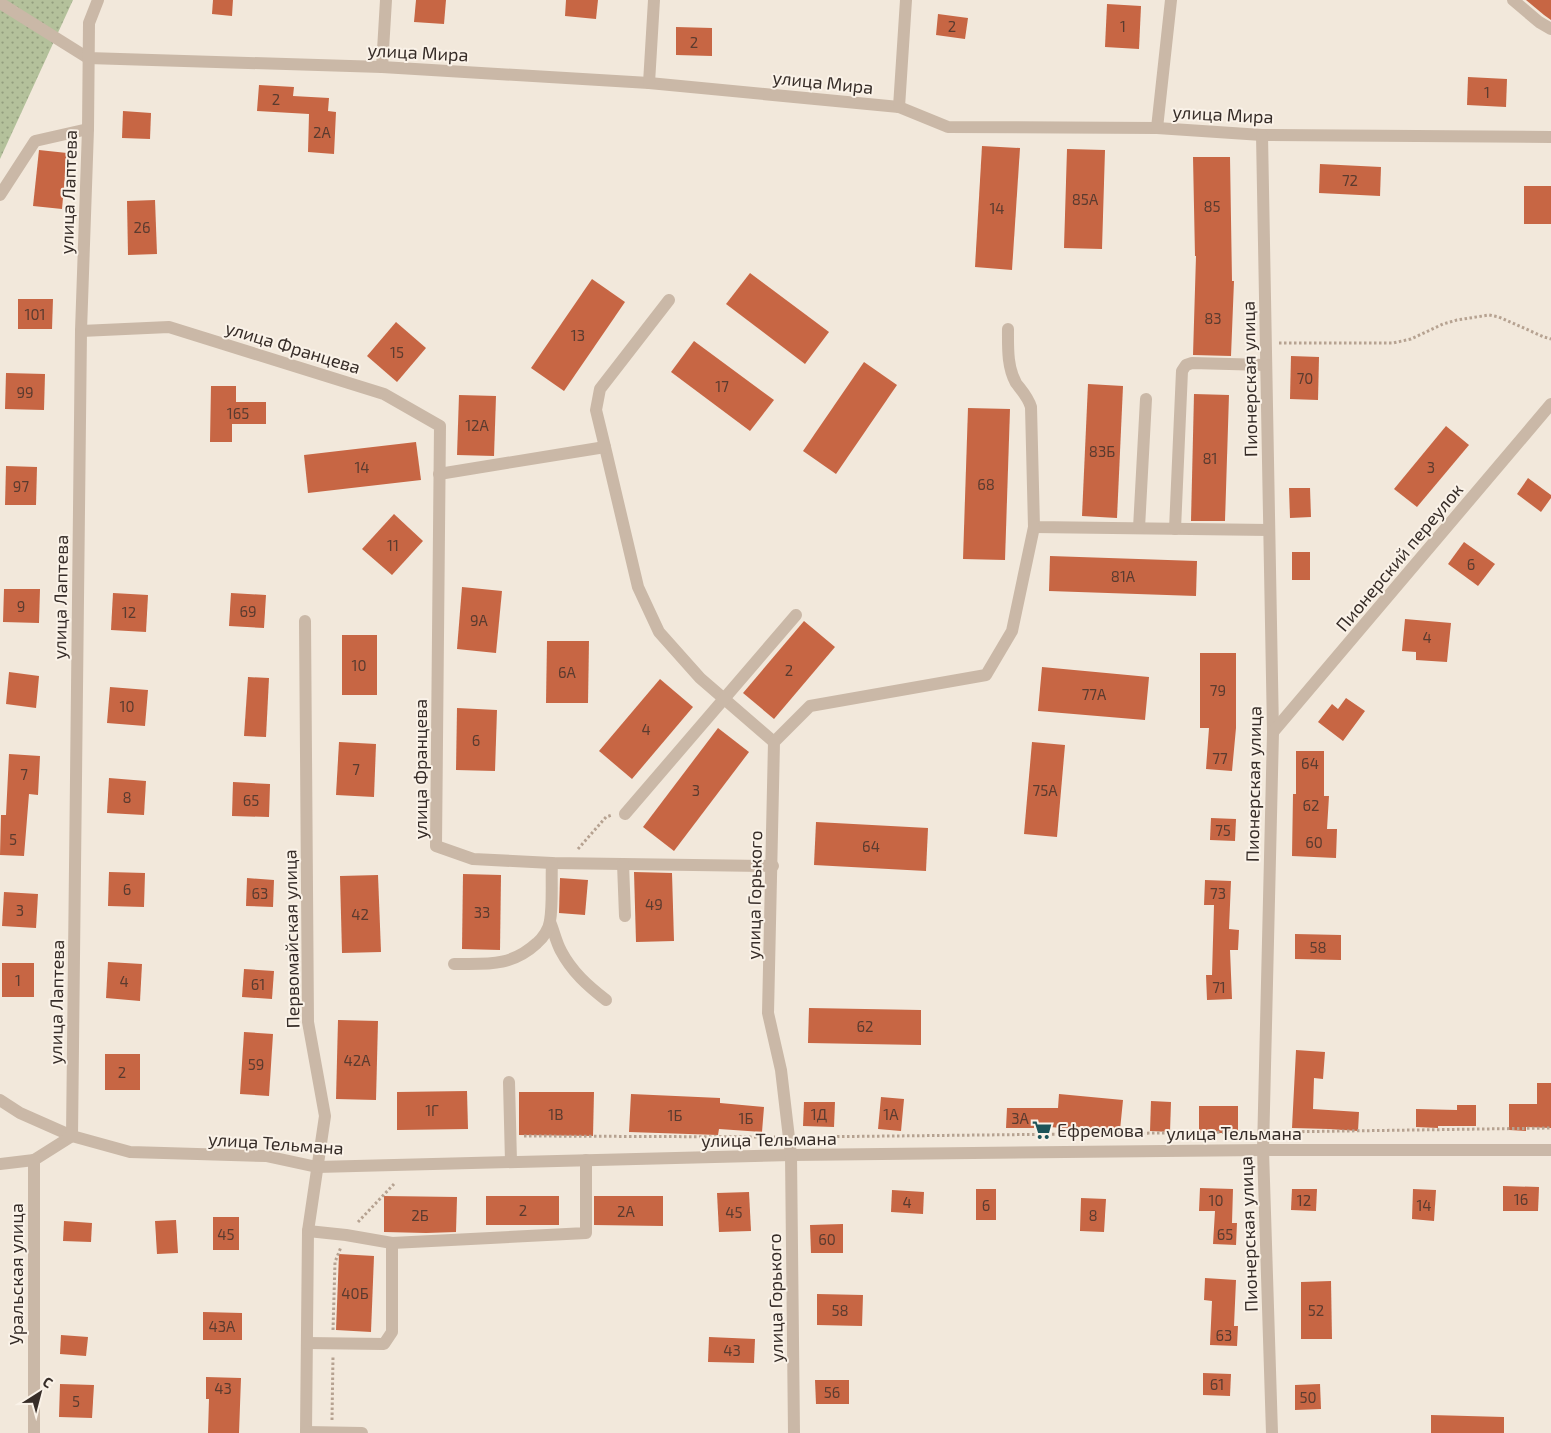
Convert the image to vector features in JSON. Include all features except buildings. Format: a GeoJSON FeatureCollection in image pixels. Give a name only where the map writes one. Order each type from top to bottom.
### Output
{"type":"FeatureCollection","features":[{"type":"Feature","properties":{"kind":"street","name":"улица Лаптева"},"geometry":{"type":"LineString","coordinates":[[72,1136],[81,331],[88,129],[89,24],[98,0]]}},
{"type":"Feature","properties":{"kind":"street"},"geometry":{"type":"LineString","coordinates":[[382,67],[386,0]]}},
{"type":"Feature","properties":{"kind":"street"},"geometry":{"type":"LineString","coordinates":[[649,83],[654,0]]}},
{"type":"Feature","properties":{"kind":"street"},"geometry":{"type":"LineString","coordinates":[[899,107],[906,0]]}},
{"type":"Feature","properties":{"kind":"street"},"geometry":{"type":"LineString","coordinates":[[1157,128],[1171,0]]}},
{"type":"Feature","properties":{"kind":"street"},"geometry":{"type":"LineString","coordinates":[[1513,0],[1539,22],[1551,29]]}},
{"type":"Feature","properties":{"kind":"street"},"geometry":{"type":"LineString","coordinates":[[0,3],[88,58]]}},
{"type":"Feature","properties":{"kind":"street","name":"улица Мира"},"geometry":{"type":"LineString","coordinates":[[88,58],[382,67],[649,83],[899,107],[948,126],[1157,128],[1262,135],[1551,137]]}},
{"type":"Feature","properties":{"kind":"street"},"geometry":{"type":"LineString","coordinates":[[0,195],[35,141],[88,129]]}},
{"type":"Feature","properties":{"kind":"street","name":"Пионерская улица"},"geometry":{"type":"LineString","coordinates":[[1262,135],[1273,732],[1263,1150],[1272,1433]]}},
{"type":"Feature","properties":{"kind":"street"},"geometry":{"type":"LineString","coordinates":[[670,300],[600,390],[596,410],[638,587],[659,632],[700,678],[774,742],[810,706],[986,675],[1012,631],[1034,527],[1031,407],[1010,370],[1008,329]]}},
{"type":"Feature","properties":{"kind":"street","name":"улица Францева"},"geometry":{"type":"LineString","coordinates":[[81,331],[169,326],[384,394],[440,426],[436,846],[473,859],[552,863],[772,866]]}},
{"type":"Feature","properties":{"kind":"street"},"geometry":{"type":"LineString","coordinates":[[1175,529],[1182,371],[1186,365],[1192,363],[1266,365]]}},
{"type":"Feature","properties":{"kind":"street"},"geometry":{"type":"LineString","coordinates":[[1139,528],[1146,399]]}},
{"type":"Feature","properties":{"kind":"street","name":"Пионерский переулок"},"geometry":{"type":"LineString","coordinates":[[1273,732],[1551,404]]}},
{"type":"Feature","properties":{"kind":"street"},"geometry":{"type":"LineString","coordinates":[[439,474],[605,447]]}},
{"type":"Feature","properties":{"kind":"street"},"geometry":{"type":"LineString","coordinates":[[1034,527],[1269,530]]}},
{"type":"Feature","properties":{"kind":"street"},"geometry":{"type":"LineString","coordinates":[[625,814],[796,615]]}},
{"type":"Feature","properties":{"kind":"street","name":"Первомайская улица"},"geometry":{"type":"LineString","coordinates":[[305,621],[308,1022],[325,1116],[308,1231],[306,1433]]}},
{"type":"Feature","properties":{"kind":"street","name":"улица Горького"},"geometry":{"type":"LineString","coordinates":[[774,742],[768,1013],[781,1070],[791,1156],[794,1433]]}},
{"type":"Feature","properties":{"kind":"street"},"geometry":{"type":"LineString","coordinates":[[552,863],[550,922],[560,950],[573,971],[606,1000]]}},
{"type":"Feature","properties":{"kind":"street"},"geometry":{"type":"LineString","coordinates":[[623,864],[625,916]]}},
{"type":"Feature","properties":{"kind":"street"},"geometry":{"type":"LineString","coordinates":[[454,964],[494,965],[509,961],[528,951],[543,938],[550,922]]}},
{"type":"Feature","properties":{"kind":"street"},"geometry":{"type":"LineString","coordinates":[[509,1082],[511,1162]]}},
{"type":"Feature","properties":{"kind":"street","name":"улица Тельмана"},"geometry":{"type":"LineString","coordinates":[[0,1100],[20,1113],[72,1136],[130,1152],[266,1156],[317,1167],[791,1156],[1263,1150],[1551,1150]]}},
{"type":"Feature","properties":{"kind":"street"},"geometry":{"type":"LineString","coordinates":[[0,1164],[34,1160],[72,1136]]}},
{"type":"Feature","properties":{"kind":"street","name":"Уральская улица"},"geometry":{"type":"LineString","coordinates":[[34,1160],[34,1433]]}},
{"type":"Feature","properties":{"kind":"street"},"geometry":{"type":"LineString","coordinates":[[308,1231],[392,1243],[586,1234],[586,1160]]}},
{"type":"Feature","properties":{"kind":"street"},"geometry":{"type":"LineString","coordinates":[[307,1343],[384,1344],[392,1332],[392,1243]]}},
{"type":"Feature","properties":{"kind":"street"},"geometry":{"type":"LineString","coordinates":[[306,1433],[362,1433]]}},
{"type":"Feature","properties":{"kind":"path"},"geometry":{"type":"LineString","coordinates":[[1266,343],[1393,343],[1411,339],[1456,320],[1489,315],[1499,317],[1551,339]]}},
{"type":"Feature","properties":{"kind":"path"},"geometry":{"type":"LineString","coordinates":[[566,863],[606,817],[612,814],[625,814]]}},
{"type":"Feature","properties":{"kind":"path"},"geometry":{"type":"LineString","coordinates":[[510,1136],[789,1137],[1551,1128]]}},
{"type":"Feature","properties":{"kind":"path"},"geometry":{"type":"LineString","coordinates":[[331,1432],[335,1262],[346,1235],[394,1184]]}},
{"type":"Feature","properties":{"kind":"green space"},"geometry":{"type":"Polygon","coordinates":[[[0,0],[73,0],[0,159],[0,0]]]}},
{"type":"Feature","properties":{"kind":"place","name":"Ефремова"},"geometry":{"type":"Point","coordinates":[1042,1130]}}]}
